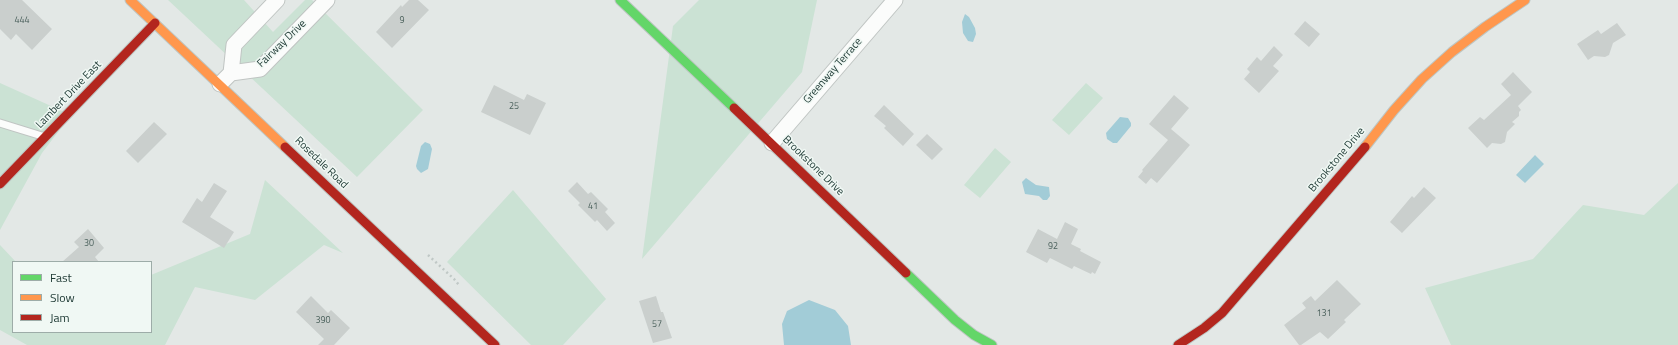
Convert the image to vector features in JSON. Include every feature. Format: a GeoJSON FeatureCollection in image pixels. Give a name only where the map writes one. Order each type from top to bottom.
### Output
{"type":"FeatureCollection","features":[{"type":"Feature","properties":{"kind":"street","name":"Rosedale Road"},"geometry":{"type":"LineString","coordinates":[[130,0],[155,23],[225,78],[495,345]]}},
{"type":"Feature","properties":{"kind":"street"},"geometry":{"type":"LineString","coordinates":[[225,78],[234,45],[277,0]]}},
{"type":"Feature","properties":{"kind":"street","name":"Fairway Drive"},"geometry":{"type":"LineString","coordinates":[[225,78],[260,69],[327,0]]}},
{"type":"Feature","properties":{"kind":"street","name":"Brookstone Drive"},"geometry":{"type":"LineString","coordinates":[[620,0],[772,143],[955,320],[974,335],[992,345]]}},
{"type":"Feature","properties":{"kind":"street","name":"Greenway Terrace"},"geometry":{"type":"LineString","coordinates":[[772,143],[895,0]]}},
{"type":"Feature","properties":{"kind":"street","name":"Brookstone Drive"},"geometry":{"type":"LineString","coordinates":[[1178,345],[1204,328],[1222,313],[1236,298],[1368,143],[1394,110],[1422,79],[1468,39],[1525,0]]}},
{"type":"Feature","properties":{"kind":"street","name":"Lambert Drive East"},"geometry":{"type":"LineString","coordinates":[[0,184],[155,23]]}},
{"type":"Feature","properties":{"kind":"lane"},"geometry":{"type":"LineString","coordinates":[[0,123],[46,137]]}},
{"type":"Feature","properties":{"kind":"green space"},"geometry":{"type":"Polygon","coordinates":[[[168,0],[244,0],[273,32],[305,0],[312,0],[423,110],[357,177],[168,0]]]}},
{"type":"Feature","properties":{"kind":"green space"},"geometry":{"type":"Polygon","coordinates":[[[699,0],[817,0],[802,72],[642,259],[673,26],[699,0]]]}},
{"type":"Feature","properties":{"kind":"green space"},"geometry":{"type":"Polygon","coordinates":[[[0,83],[71,115],[42,153],[0,230],[0,83]]]}},
{"type":"Feature","properties":{"kind":"green space"},"geometry":{"type":"Polygon","coordinates":[[[1086,83],[1103,98],[1069,135],[1052,120],[1086,83]]]}},
{"type":"Feature","properties":{"kind":"green space"},"geometry":{"type":"Polygon","coordinates":[[[995,148],[1011,162],[980,198],[964,185],[995,148]]]}},
{"type":"Feature","properties":{"kind":"green space"},"geometry":{"type":"Polygon","coordinates":[[[265,180],[343,253],[324,245],[255,300],[195,287],[165,345],[27,345],[0,330],[0,245],[15,261],[12,261],[12,333],[152,333],[152,275],[250,234],[265,180]]]}},
{"type":"Feature","properties":{"kind":"green space"},"geometry":{"type":"Polygon","coordinates":[[[1678,183],[1678,345],[1451,345],[1425,288],[1533,259],[1583,205],[1644,215],[1678,183]]]}},
{"type":"Feature","properties":{"kind":"green space"},"geometry":{"type":"Polygon","coordinates":[[[513,190],[606,299],[563,345],[531,345],[447,262],[513,190]]]}},
{"type":"Feature","properties":{"kind":"water"},"geometry":{"type":"Polygon","coordinates":[[[965,14],[969,17],[975,28],[976,34],[973,42],[968,41],[963,33],[962,22],[965,14]]]}},
{"type":"Feature","properties":{"kind":"water"},"geometry":{"type":"Polygon","coordinates":[[[1120,117],[1128,118],[1131,126],[1117,143],[1113,143],[1107,139],[1106,133],[1120,117]]]}},
{"type":"Feature","properties":{"kind":"water"},"geometry":{"type":"Polygon","coordinates":[[[425,142],[430,144],[432,149],[428,169],[421,173],[416,166],[421,146],[425,142]]]}},
{"type":"Feature","properties":{"kind":"water"},"geometry":{"type":"Polygon","coordinates":[[[1535,155],[1544,164],[1525,183],[1516,175],[1535,155]]]}},
{"type":"Feature","properties":{"kind":"water"},"geometry":{"type":"Polygon","coordinates":[[[1026,178],[1036,185],[1049,187],[1050,196],[1047,200],[1043,200],[1039,196],[1025,194],[1022,182],[1026,178]]]}},
{"type":"Feature","properties":{"kind":"water"},"geometry":{"type":"Polygon","coordinates":[[[809,300],[835,310],[848,326],[851,345],[784,345],[782,324],[787,311],[809,300]]]}},
{"type":"Feature","properties":{"kind":"building"},"geometry":{"type":"Polygon","coordinates":[[[0,0],[22,0],[52,29],[32,50],[16,34],[11,40],[0,29],[0,0]]]}},
{"type":"Feature","properties":{"kind":"building"},"geometry":{"type":"Polygon","coordinates":[[[409,0],[418,0],[429,10],[392,48],[376,32],[401,5],[402,7],[409,0]]]}},
{"type":"Feature","properties":{"kind":"building"},"geometry":{"type":"Polygon","coordinates":[[[1305,21],[1320,34],[1309,47],[1294,34],[1305,21]]]}},
{"type":"Feature","properties":{"kind":"building"},"geometry":{"type":"Polygon","coordinates":[[[1617,23],[1626,35],[1613,43],[1609,55],[1605,57],[1594,56],[1588,60],[1577,44],[1598,30],[1601,34],[1617,23]]]}},
{"type":"Feature","properties":{"kind":"building"},"geometry":{"type":"Polygon","coordinates":[[[1274,46],[1283,55],[1273,66],[1279,71],[1259,93],[1244,79],[1250,72],[1247,69],[1257,57],[1261,61],[1274,46]]]}},
{"type":"Feature","properties":{"kind":"building"},"geometry":{"type":"Polygon","coordinates":[[[1513,72],[1532,92],[1518,106],[1521,110],[1519,112],[1519,116],[1512,122],[1515,124],[1507,132],[1505,142],[1501,144],[1492,143],[1487,148],[1468,128],[1480,117],[1484,120],[1511,95],[1501,84],[1513,72]]]}},
{"type":"Feature","properties":{"kind":"building"},"geometry":{"type":"Polygon","coordinates":[[[494,85],[524,100],[527,94],[546,103],[530,135],[481,112],[494,85]]]}},
{"type":"Feature","properties":{"kind":"building"},"geometry":{"type":"Polygon","coordinates":[[[1174,95],[1189,108],[1171,129],[1190,145],[1157,183],[1151,178],[1146,184],[1138,177],[1143,171],[1142,170],[1168,140],[1149,124],[1174,95]]]}},
{"type":"Feature","properties":{"kind":"building"},"geometry":{"type":"Polygon","coordinates":[[[884,105],[914,134],[903,146],[884,128],[886,126],[874,116],[884,105]]]}},
{"type":"Feature","properties":{"kind":"building"},"geometry":{"type":"Polygon","coordinates":[[[154,122],[167,134],[138,163],[126,151],[154,122]]]}},
{"type":"Feature","properties":{"kind":"building"},"geometry":{"type":"Polygon","coordinates":[[[927,134],[943,149],[932,160],[916,145],[927,134]]]}},
{"type":"Feature","properties":{"kind":"building"},"geometry":{"type":"Polygon","coordinates":[[[577,182],[588,194],[591,192],[608,209],[605,212],[615,223],[607,231],[597,220],[595,222],[578,205],[580,203],[568,191],[577,182]]]}},
{"type":"Feature","properties":{"kind":"building"},"geometry":{"type":"Polygon","coordinates":[[[214,183],[227,191],[210,217],[234,232],[224,248],[182,222],[197,198],[202,202],[214,183]]]}},
{"type":"Feature","properties":{"kind":"building"},"geometry":{"type":"Polygon","coordinates":[[[1424,187],[1436,198],[1402,233],[1390,222],[1412,196],[1414,198],[1424,187]]]}},
{"type":"Feature","properties":{"kind":"building"},"geometry":{"type":"Polygon","coordinates":[[[1065,222],[1078,229],[1071,244],[1081,249],[1080,251],[1101,262],[1095,274],[1092,272],[1091,274],[1074,266],[1072,269],[1050,258],[1047,263],[1026,252],[1038,229],[1057,239],[1065,222]]]}},
{"type":"Feature","properties":{"kind":"building"},"geometry":{"type":"Polygon","coordinates":[[[88,229],[104,248],[95,257],[98,261],[63,261],[79,247],[74,242],[88,229]]]}},
{"type":"Feature","properties":{"kind":"building"},"geometry":{"type":"Polygon","coordinates":[[[1337,280],[1361,304],[1344,320],[1346,322],[1328,339],[1320,332],[1299,345],[1284,325],[1306,308],[1302,303],[1311,296],[1315,301],[1337,280]]]}},
{"type":"Feature","properties":{"kind":"building"},"geometry":{"type":"Polygon","coordinates":[[[311,296],[328,313],[331,310],[350,328],[334,345],[318,345],[324,339],[296,312],[311,296]]]}},
{"type":"Feature","properties":{"kind":"building"},"geometry":{"type":"Polygon","coordinates":[[[656,296],[672,338],[653,343],[639,301],[656,296]]]}},
{"type":"Feature","properties":{"kind":"traffic: fast"},"geometry":{"type":"LineString","coordinates":[[620,0],[734,108]]}},
{"type":"Feature","properties":{"kind":"traffic: fast"},"geometry":{"type":"LineString","coordinates":[[906,273],[955,320],[974,335],[992,345]]}},
{"type":"Feature","properties":{"kind":"traffic: slow"},"geometry":{"type":"LineString","coordinates":[[130,0],[285,147]]}},
{"type":"Feature","properties":{"kind":"traffic: slow"},"geometry":{"type":"LineString","coordinates":[[1365,147],[1394,110],[1422,79],[1452,52],[1485,27],[1525,0]]}},
{"type":"Feature","properties":{"kind":"traffic: jam"},"geometry":{"type":"LineString","coordinates":[[0,184],[155,23]]}},
{"type":"Feature","properties":{"kind":"traffic: jam"},"geometry":{"type":"LineString","coordinates":[[734,108],[906,273]]}},
{"type":"Feature","properties":{"kind":"traffic: jam"},"geometry":{"type":"LineString","coordinates":[[285,147],[495,345]]}},
{"type":"Feature","properties":{"kind":"traffic: jam"},"geometry":{"type":"LineString","coordinates":[[1178,345],[1204,328],[1222,313],[1365,147]]}}]}
